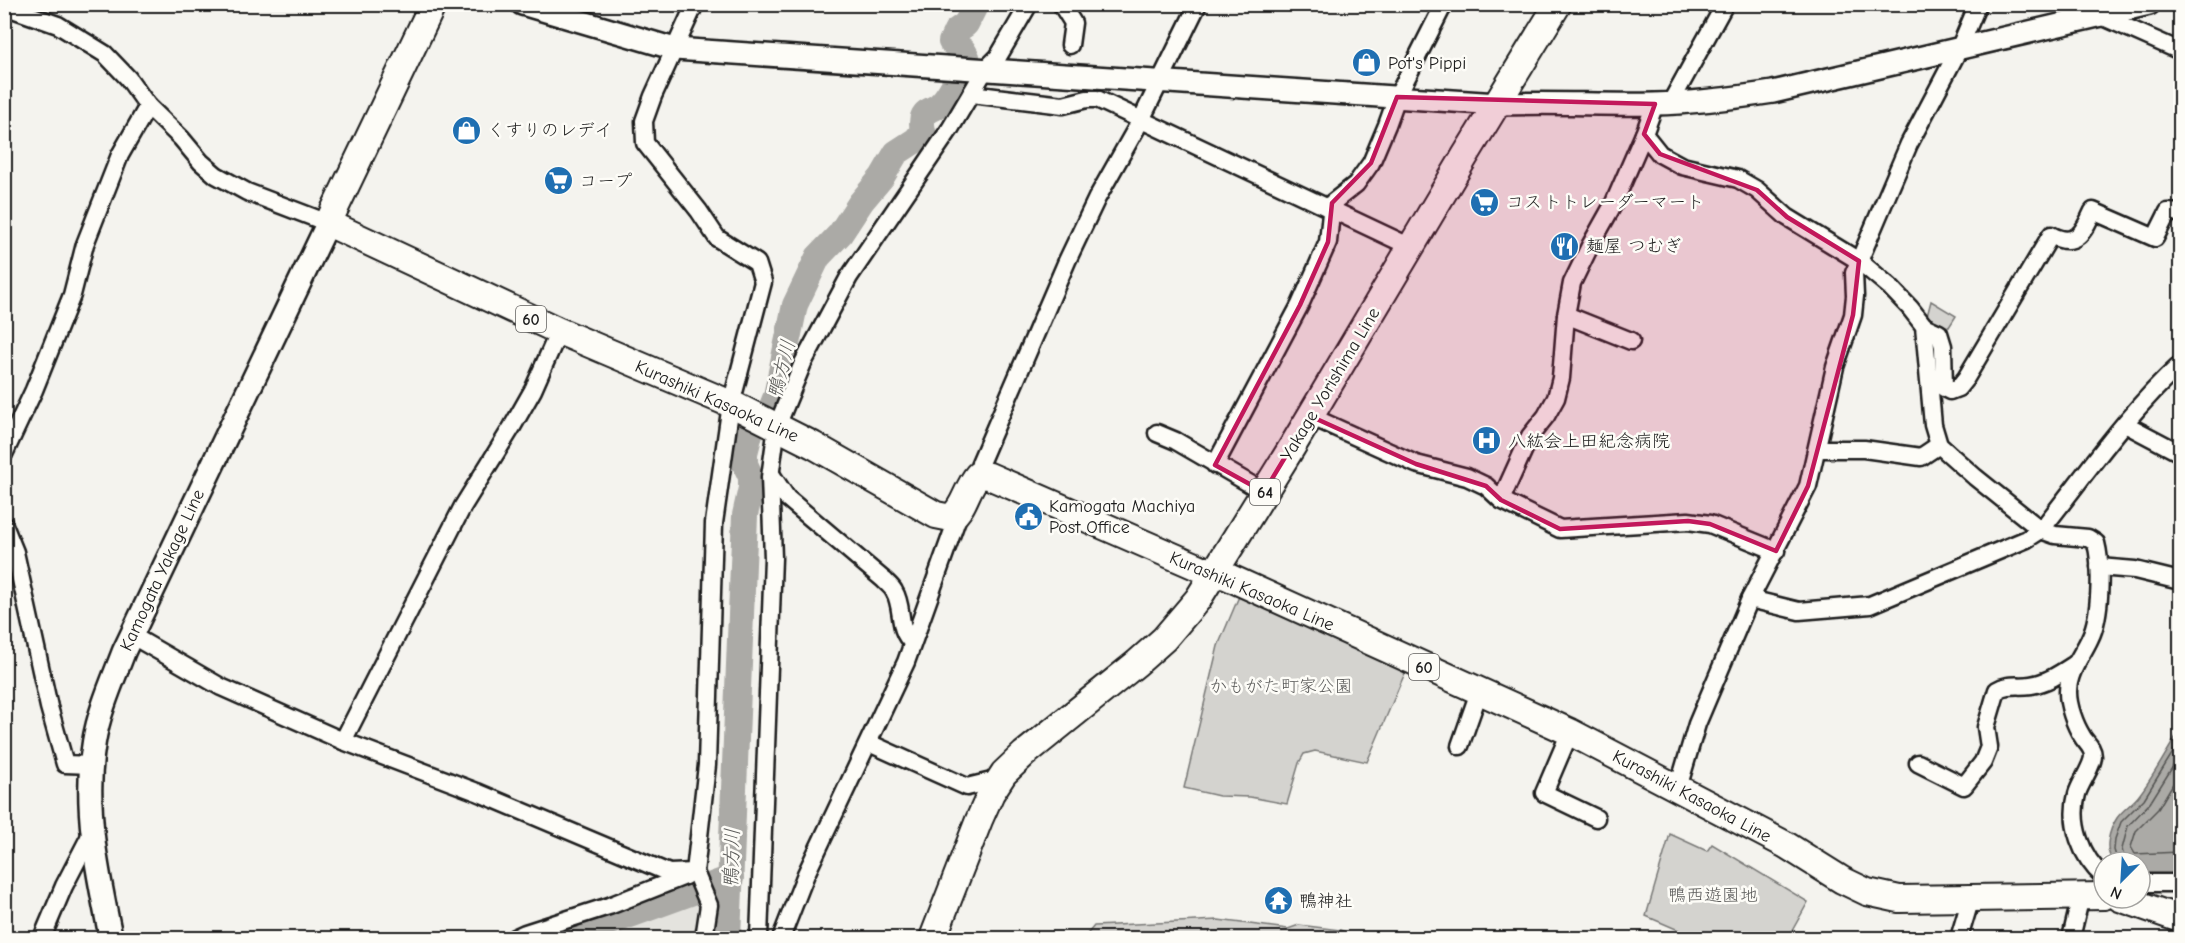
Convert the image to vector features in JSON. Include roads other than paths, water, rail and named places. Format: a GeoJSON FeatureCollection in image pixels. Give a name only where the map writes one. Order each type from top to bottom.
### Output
{"type":"FeatureCollection","features":[{"type":"Feature","properties":{"kind":"main road"},"geometry":{"type":"LineString","coordinates":[[328,223],[434,4]]}},
{"type":"Feature","properties":{"kind":"main road","name":"Yakage Yorishima Line"},"geometry":{"type":"LineString","coordinates":[[933,939],[979,820],[1000,779],[1024,754],[1164,639],[1198,599],[1557,4]]}},
{"type":"Feature","properties":{"kind":"main road","name":"Kurashiki Kasaoka Line"},"geometry":{"type":"LineString","coordinates":[[328,223],[559,331],[735,405],[936,515],[951,518],[960,511]]}},
{"type":"Feature","properties":{"kind":"main road","name":"Kamogata Yakage Line"},"geometry":{"type":"LineString","coordinates":[[111,939],[93,830],[90,786],[94,742],[105,700],[131,635],[328,223]]}},
{"type":"Feature","properties":{"kind":"main road"},"geometry":{"type":"LineString","coordinates":[[960,511],[971,483],[978,476]]}},
{"type":"Feature","properties":{"kind":"main road","name":"Kurashiki Kasaoka Line"},"geometry":{"type":"LineString","coordinates":[[978,476],[989,476],[1214,574],[1226,576],[1570,732],[1786,845],[1842,880],[1867,892],[1899,899],[2092,896]]}},
{"type":"Feature","properties":{"kind":"main road"},"geometry":{"type":"LineString","coordinates":[[2152,909],[2181,919]]}},
{"type":"Feature","properties":{"kind":"street"},"geometry":{"type":"LineString","coordinates":[[522,4],[675,49],[1498,104],[1663,103],[1726,99],[1773,92],[2149,4]]}},
{"type":"Feature","properties":{"kind":"street"},"geometry":{"type":"LineString","coordinates":[[695,4],[660,77],[644,121],[645,143],[717,238],[757,263],[763,282],[735,405],[714,523],[707,765],[695,873],[709,905],[704,939]]}},
{"type":"Feature","properties":{"kind":"street"},"geometry":{"type":"LineString","coordinates":[[1061,4],[1073,23],[1070,45]]}},
{"type":"Feature","properties":{"kind":"street"},"geometry":{"type":"LineString","coordinates":[[978,476],[980,463],[1067,261],[1097,198],[1141,120],[1198,4]]}},
{"type":"Feature","properties":{"kind":"street"},"geometry":{"type":"LineString","coordinates":[[1215,465],[1300,305],[1328,242],[1332,203],[1356,184],[1371,164],[1397,97],[1444,4]]}},
{"type":"Feature","properties":{"kind":"street"},"geometry":{"type":"LineString","coordinates":[[1501,500],[1530,436],[1546,416],[1556,398],[1561,378],[1566,315],[1572,283],[1613,205],[1644,134],[1725,4]]}},
{"type":"Feature","properties":{"kind":"street"},"geometry":{"type":"LineString","coordinates":[[1678,788],[1697,724],[1750,599],[1808,486],[1835,367],[1853,315],[1854,273],[1909,144],[1959,49],[1978,4]]}},
{"type":"Feature","properties":{"kind":"street"},"geometry":{"type":"LineString","coordinates":[[2074,4],[2181,51]]}},
{"type":"Feature","properties":{"kind":"street"},"geometry":{"type":"LineString","coordinates":[[759,939],[773,558],[770,472],[777,426],[803,363],[849,277],[950,129],[986,70],[998,57],[1028,5]]}},
{"type":"Feature","properties":{"kind":"street"},"geometry":{"type":"LineString","coordinates":[[4,6],[58,25],[105,54],[128,78],[148,106],[216,175],[247,192],[328,223]]}},
{"type":"Feature","properties":{"kind":"street"},"geometry":{"type":"LineString","coordinates":[[971,94],[1063,105],[1097,99],[1411,247]]}},
{"type":"Feature","properties":{"kind":"street"},"geometry":{"type":"LineString","coordinates":[[4,454],[34,390],[72,295],[85,244],[120,155],[148,106]]}},
{"type":"Feature","properties":{"kind":"street"},"geometry":{"type":"LineString","coordinates":[[1644,134],[1660,154],[1682,166],[1738,179],[1757,190],[1787,217],[1859,261],[1890,286],[1924,326],[1939,333],[1943,346],[1944,388],[1950,392],[1958,388],[1966,378],[2050,236],[2059,240],[2071,240],[2080,235],[2085,230],[2092,211],[2155,238],[2168,213],[2181,213]]}},
{"type":"Feature","properties":{"kind":"street"},"geometry":{"type":"LineString","coordinates":[[1566,315],[1631,341]]}},
{"type":"Feature","properties":{"kind":"street"},"geometry":{"type":"LineString","coordinates":[[1924,326],[1933,425],[1939,445],[2041,530],[2055,536],[2088,538],[2096,543],[2099,567],[2097,620],[2092,636],[2075,664],[2068,693],[2081,736],[2090,746],[2093,756],[2077,795],[2076,830],[2092,864]]}},
{"type":"Feature","properties":{"kind":"street"},"geometry":{"type":"LineString","coordinates":[[343,741],[463,506],[533,390],[559,331]]}},
{"type":"Feature","properties":{"kind":"street"},"geometry":{"type":"LineString","coordinates":[[1750,599],[1799,611],[1870,605],[2010,547],[2041,530],[2125,424],[2181,365]]}},
{"type":"Feature","properties":{"kind":"street"},"geometry":{"type":"LineString","coordinates":[[1310,416],[1416,464],[1467,477],[1486,486],[1501,500],[1560,529],[1688,520],[1710,524],[1776,551]]}},
{"type":"Feature","properties":{"kind":"street"},"geometry":{"type":"LineString","coordinates":[[2125,424],[2181,453]]}},
{"type":"Feature","properties":{"kind":"street"},"geometry":{"type":"LineString","coordinates":[[1157,433],[1176,441],[1264,492]]}},
{"type":"Feature","properties":{"kind":"street"},"geometry":{"type":"LineString","coordinates":[[1817,449],[1864,449],[1921,456],[1939,445]]}},
{"type":"Feature","properties":{"kind":"street"},"geometry":{"type":"LineString","coordinates":[[770,472],[787,498],[895,591],[901,612],[903,632],[912,642]]}},
{"type":"Feature","properties":{"kind":"street"},"geometry":{"type":"LineString","coordinates":[[781,939],[806,874],[906,662],[960,511]]}},
{"type":"Feature","properties":{"kind":"street"},"geometry":{"type":"LineString","coordinates":[[4,525],[15,552],[49,707],[65,764],[92,765]]}},
{"type":"Feature","properties":{"kind":"street"},"geometry":{"type":"LineString","coordinates":[[2099,567],[2135,570],[2181,581]]}},
{"type":"Feature","properties":{"kind":"street"},"geometry":{"type":"LineString","coordinates":[[131,635],[221,687],[343,741],[477,792],[669,873],[695,873]]}},
{"type":"Feature","properties":{"kind":"street"},"geometry":{"type":"LineString","coordinates":[[1918,763],[1964,786],[1983,762],[1989,747],[1986,727],[1997,690],[2004,686],[2030,685],[2054,678],[2075,664]]}},
{"type":"Feature","properties":{"kind":"street"},"geometry":{"type":"LineString","coordinates":[[1460,746],[1479,692]]}},
{"type":"Feature","properties":{"kind":"street"},"geometry":{"type":"LineString","coordinates":[[1570,732],[1544,793],[1596,818]]}},
{"type":"Feature","properties":{"kind":"street"},"geometry":{"type":"LineString","coordinates":[[869,743],[967,787],[1000,779]]}},
{"type":"Feature","properties":{"kind":"street"},"geometry":{"type":"LineString","coordinates":[[42,939],[64,886],[93,830]]}},
{"type":"Feature","properties":{"kind":"street"},"geometry":{"type":"LineString","coordinates":[[514,939],[525,933],[609,906],[695,873]]}},
{"type":"Feature","properties":{"kind":"street"},"geometry":{"type":"LineString","coordinates":[[2152,883],[2181,883]]}},
{"type":"Feature","properties":{"kind":"street"},"geometry":{"type":"LineString","coordinates":[[1959,939],[1971,898]]}},
{"type":"Feature","properties":{"kind":"street"},"geometry":{"type":"LineString","coordinates":[[2071,939],[2092,898]]}},
{"type":"Feature","properties":{"kind":"water"},"geometry":{"type":"Polygon","coordinates":[[[2180,730],[2180,874],[2152,875],[2152,850],[2109,850],[2110,834],[2117,818],[2138,797],[2180,730]]]}},
{"type":"Feature","properties":{"kind":"waterway","name":"鴨方川"},"geometry":{"type":"LineString","coordinates":[[728,938],[745,515],[751,488],[751,477],[745,464],[745,453],[753,422],[768,416],[776,396],[795,305],[818,257],[840,234],[861,202],[882,177],[896,153],[916,140],[923,131],[922,119],[927,111],[938,106],[951,90],[967,57],[963,50],[951,42],[956,31],[966,24],[976,4]]}},
{"type":"Feature","properties":{"kind":"waterway"},"geometry":{"type":"LineString","coordinates":[[567,938],[731,878]]}},
{"type":"Feature","properties":{"kind":"place","name":"Pot's Pippi"},"geometry":{"type":"Point","coordinates":[1367,63]}},
{"type":"Feature","properties":{"kind":"place","name":"くすりのレデイ"},"geometry":{"type":"Point","coordinates":[466,130]}},
{"type":"Feature","properties":{"kind":"place","name":"コープ"},"geometry":{"type":"Point","coordinates":[558,181]}},
{"type":"Feature","properties":{"kind":"place","name":"コストトレーダーマート"},"geometry":{"type":"Point","coordinates":[1485,202]}},
{"type":"Feature","properties":{"kind":"place","name":"麺屋 つむぎ"},"geometry":{"type":"Point","coordinates":[1565,246]}},
{"type":"Feature","properties":{"kind":"place","name":"八紘会上田紀念病院"},"geometry":{"type":"Point","coordinates":[1487,441]}},
{"type":"Feature","properties":{"kind":"place","name":"Kamogata Machiya Post Office"},"geometry":{"type":"Point","coordinates":[1028,516]}},
{"type":"Feature","properties":{"kind":"place","name":"鴨神社"},"geometry":{"type":"Point","coordinates":[1278,901]}},
{"type":"Feature","properties":{"kind":"park label","name":"かもがた町家公園"},"geometry":{"type":"Point","coordinates":[1281,686]}},
{"type":"Feature","properties":{"kind":"park label","name":"鴨西遊園地"},"geometry":{"type":"Point","coordinates":[1713,895]}}]}
